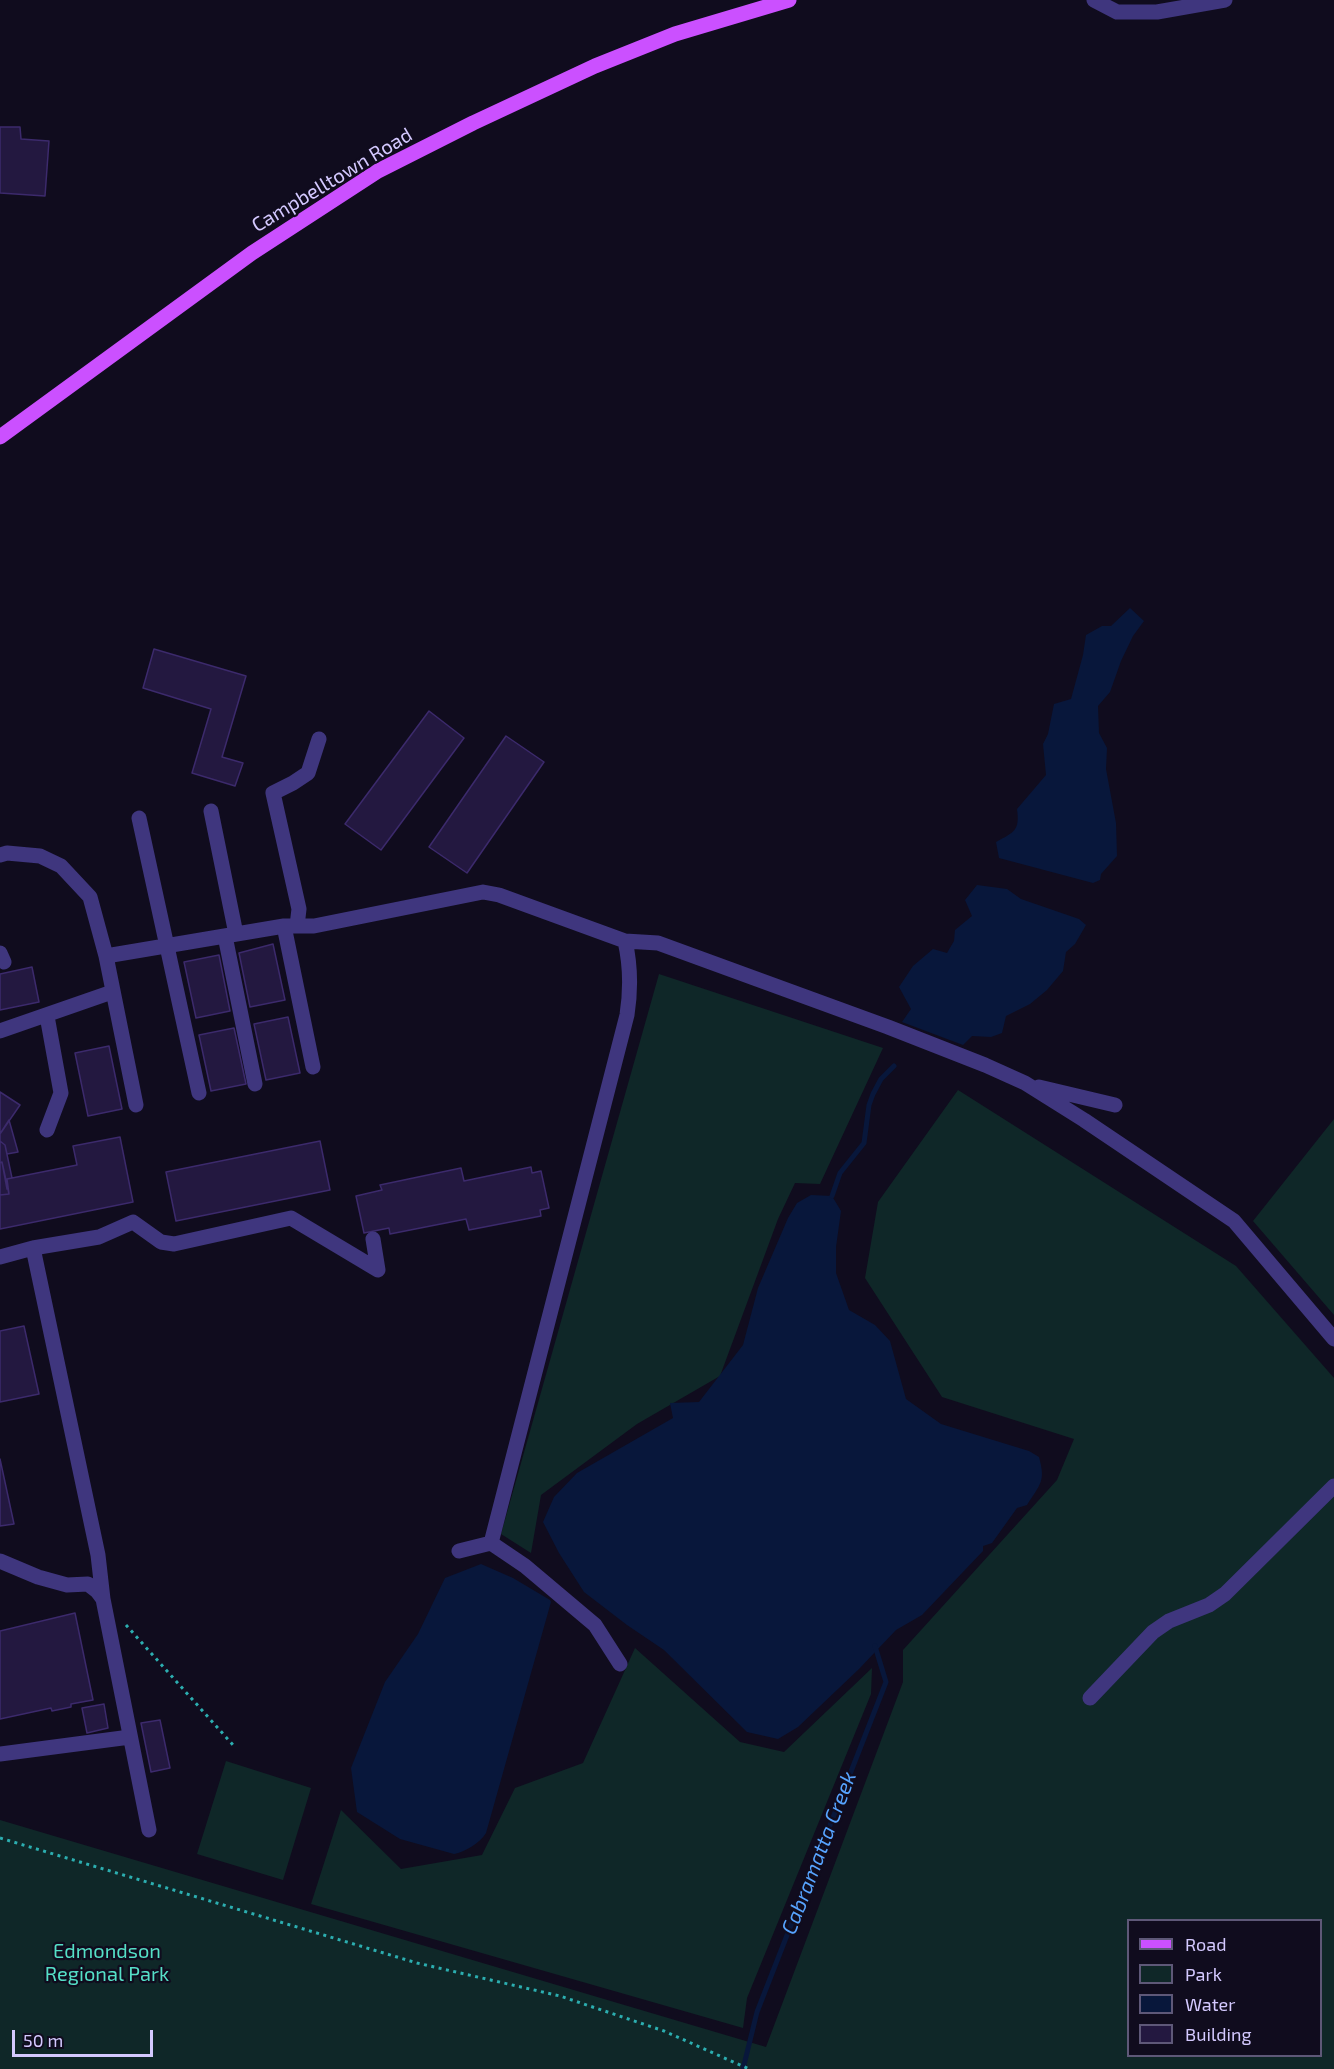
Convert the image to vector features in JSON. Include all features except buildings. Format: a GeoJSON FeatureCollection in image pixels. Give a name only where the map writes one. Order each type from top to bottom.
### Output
{"type":"FeatureCollection","features":[{"type":"Feature","properties":{"kind":"main road","name":"Campbelltown Road"},"geometry":{"type":"LineString","coordinates":[[0,437],[252,253],[378,171],[483,118],[595,66],[675,34],[789,0]]}},
{"type":"Feature","properties":{"kind":"lane"},"geometry":{"type":"LineString","coordinates":[[1094,0],[1117,12],[1157,12],[1225,0]]}},
{"type":"Feature","properties":{"kind":"lane"},"geometry":{"type":"LineString","coordinates":[[313,1067],[290,926],[299,909],[273,793],[308,773],[319,740]]}},
{"type":"Feature","properties":{"kind":"lane"},"geometry":{"type":"LineString","coordinates":[[211,811],[255,1084]]}},
{"type":"Feature","properties":{"kind":"lane"},"geometry":{"type":"LineString","coordinates":[[139,818],[199,1093]]}},
{"type":"Feature","properties":{"kind":"lane"},"geometry":{"type":"LineString","coordinates":[[0,855],[7,853],[40,856],[61,866],[90,897],[106,956],[136,1105]]}},
{"type":"Feature","properties":{"kind":"lane"},"geometry":{"type":"LineString","coordinates":[[106,956],[290,926],[314,926],[483,892],[510,898],[625,941],[658,943],[888,1027],[1024,1083],[1084,1120],[1234,1221],[1334,1339]]}},
{"type":"Feature","properties":{"kind":"lane"},"geometry":{"type":"LineString","coordinates":[[491,1543],[627,1014],[630,964],[625,941]]}},
{"type":"Feature","properties":{"kind":"lane"},"geometry":{"type":"LineString","coordinates":[[0,1031],[112,992]]}},
{"type":"Feature","properties":{"kind":"lane"},"geometry":{"type":"LineString","coordinates":[[47,1016],[61,1093],[47,1130]]}},
{"type":"Feature","properties":{"kind":"lane"},"geometry":{"type":"LineString","coordinates":[[1024,1083],[1115,1105]]}},
{"type":"Feature","properties":{"kind":"lane"},"geometry":{"type":"LineString","coordinates":[[0,1257],[33,1248],[99,1237],[133,1222],[161,1242],[174,1244],[291,1218],[378,1270],[373,1239]]}},
{"type":"Feature","properties":{"kind":"lane"},"geometry":{"type":"LineString","coordinates":[[33,1248],[98,1556],[103,1599],[149,1830]]}},
{"type":"Feature","properties":{"kind":"lane"},"geometry":{"type":"LineString","coordinates":[[1090,1698],[1153,1632],[1169,1621],[1209,1605],[1225,1594],[1334,1486]]}},
{"type":"Feature","properties":{"kind":"lane"},"geometry":{"type":"LineString","coordinates":[[459,1551],[491,1543],[525,1566],[595,1625],[620,1664]]}},
{"type":"Feature","properties":{"kind":"lane"},"geometry":{"type":"LineString","coordinates":[[0,1561],[38,1577],[67,1585],[88,1584],[103,1599]]}},
{"type":"Feature","properties":{"kind":"lane"},"geometry":{"type":"LineString","coordinates":[[0,1754],[130,1737]]}},
{"type":"Feature","properties":{"kind":"path"},"geometry":{"type":"LineString","coordinates":[[126,1625],[233,1745]]}},
{"type":"Feature","properties":{"kind":"path"},"geometry":{"type":"LineString","coordinates":[[0,1838],[417,1963],[560,1996],[664,2031],[749,2069]]}},
{"type":"Feature","properties":{"kind":"green space"},"geometry":{"type":"Polygon","coordinates":[[[659,974],[883,1048],[820,1184],[795,1183],[778,1219],[720,1376],[637,1424],[541,1495],[531,1553],[501,1534],[659,974]]]}},
{"type":"Feature","properties":{"kind":"green space","name":"Edmondson Regional Park"},"geometry":{"type":"Polygon","coordinates":[[[958,1090],[1236,1266],[1334,1378],[1334,2069],[0,2069],[0,1820],[766,2047],[903,1682],[903,1650],[1057,1480],[1074,1439],[942,1397],[865,1278],[878,1202],[958,1090]]]}},
{"type":"Feature","properties":{"kind":"green space"},"geometry":{"type":"Polygon","coordinates":[[[1334,1119],[1334,1315],[1253,1221],[1334,1119]]]}},
{"type":"Feature","properties":{"kind":"green space"},"geometry":{"type":"Polygon","coordinates":[[[635,1648],[740,1742],[784,1752],[872,1668],[871,1694],[747,1998],[743,2028],[311,1904],[341,1810],[401,1869],[482,1855],[515,1788],[583,1763],[635,1648]]]}},
{"type":"Feature","properties":{"kind":"green space"},"geometry":{"type":"Polygon","coordinates":[[[226,1761],[311,1788],[283,1880],[197,1854],[226,1761]]]}},
{"type":"Feature","properties":{"kind":"water"},"geometry":{"type":"Polygon","coordinates":[[[1130,608],[1144,621],[1133,636],[1121,661],[1110,692],[1098,706],[1099,733],[1107,748],[1106,769],[1116,823],[1117,856],[1101,874],[1100,880],[1093,883],[999,858],[996,842],[1014,830],[1018,822],[1017,809],[1046,775],[1043,744],[1048,734],[1054,704],[1071,699],[1086,635],[1102,626],[1111,626],[1130,608]]]}},
{"type":"Feature","properties":{"kind":"water"},"geometry":{"type":"Polygon","coordinates":[[[977,885],[1007,889],[1021,899],[1079,919],[1086,925],[1075,944],[1066,952],[1063,971],[1047,990],[1030,1004],[1006,1016],[1002,1033],[991,1037],[972,1036],[963,1045],[902,1022],[911,1009],[899,987],[913,966],[933,949],[947,953],[954,941],[955,930],[972,916],[965,900],[977,885]]]}},
{"type":"Feature","properties":{"kind":"water"},"geometry":{"type":"Polygon","coordinates":[[[811,1195],[832,1196],[841,1211],[836,1247],[836,1273],[849,1310],[875,1325],[890,1341],[906,1399],[941,1424],[1029,1451],[1039,1457],[1042,1478],[1027,1505],[1017,1508],[992,1543],[983,1546],[983,1551],[922,1615],[896,1630],[798,1727],[778,1739],[747,1732],[664,1650],[584,1592],[559,1553],[543,1522],[554,1497],[577,1473],[673,1418],[670,1403],[699,1402],[743,1345],[758,1288],[788,1218],[797,1203],[811,1195]]]}},
{"type":"Feature","properties":{"kind":"water"},"geometry":{"type":"Polygon","coordinates":[[[481,1564],[513,1578],[551,1602],[486,1833],[472,1846],[454,1854],[400,1839],[357,1812],[351,1768],[385,1682],[418,1634],[445,1578],[481,1564]]]}},
{"type":"Feature","properties":{"kind":"waterway"},"geometry":{"type":"LineString","coordinates":[[832,1196],[840,1173],[864,1143],[869,1105],[873,1094],[881,1079],[894,1066]]}},
{"type":"Feature","properties":{"kind":"waterway","name":"Cabramatta Creek"},"geometry":{"type":"LineString","coordinates":[[743,2069],[757,2012],[886,1682],[875,1646]]}}]}
